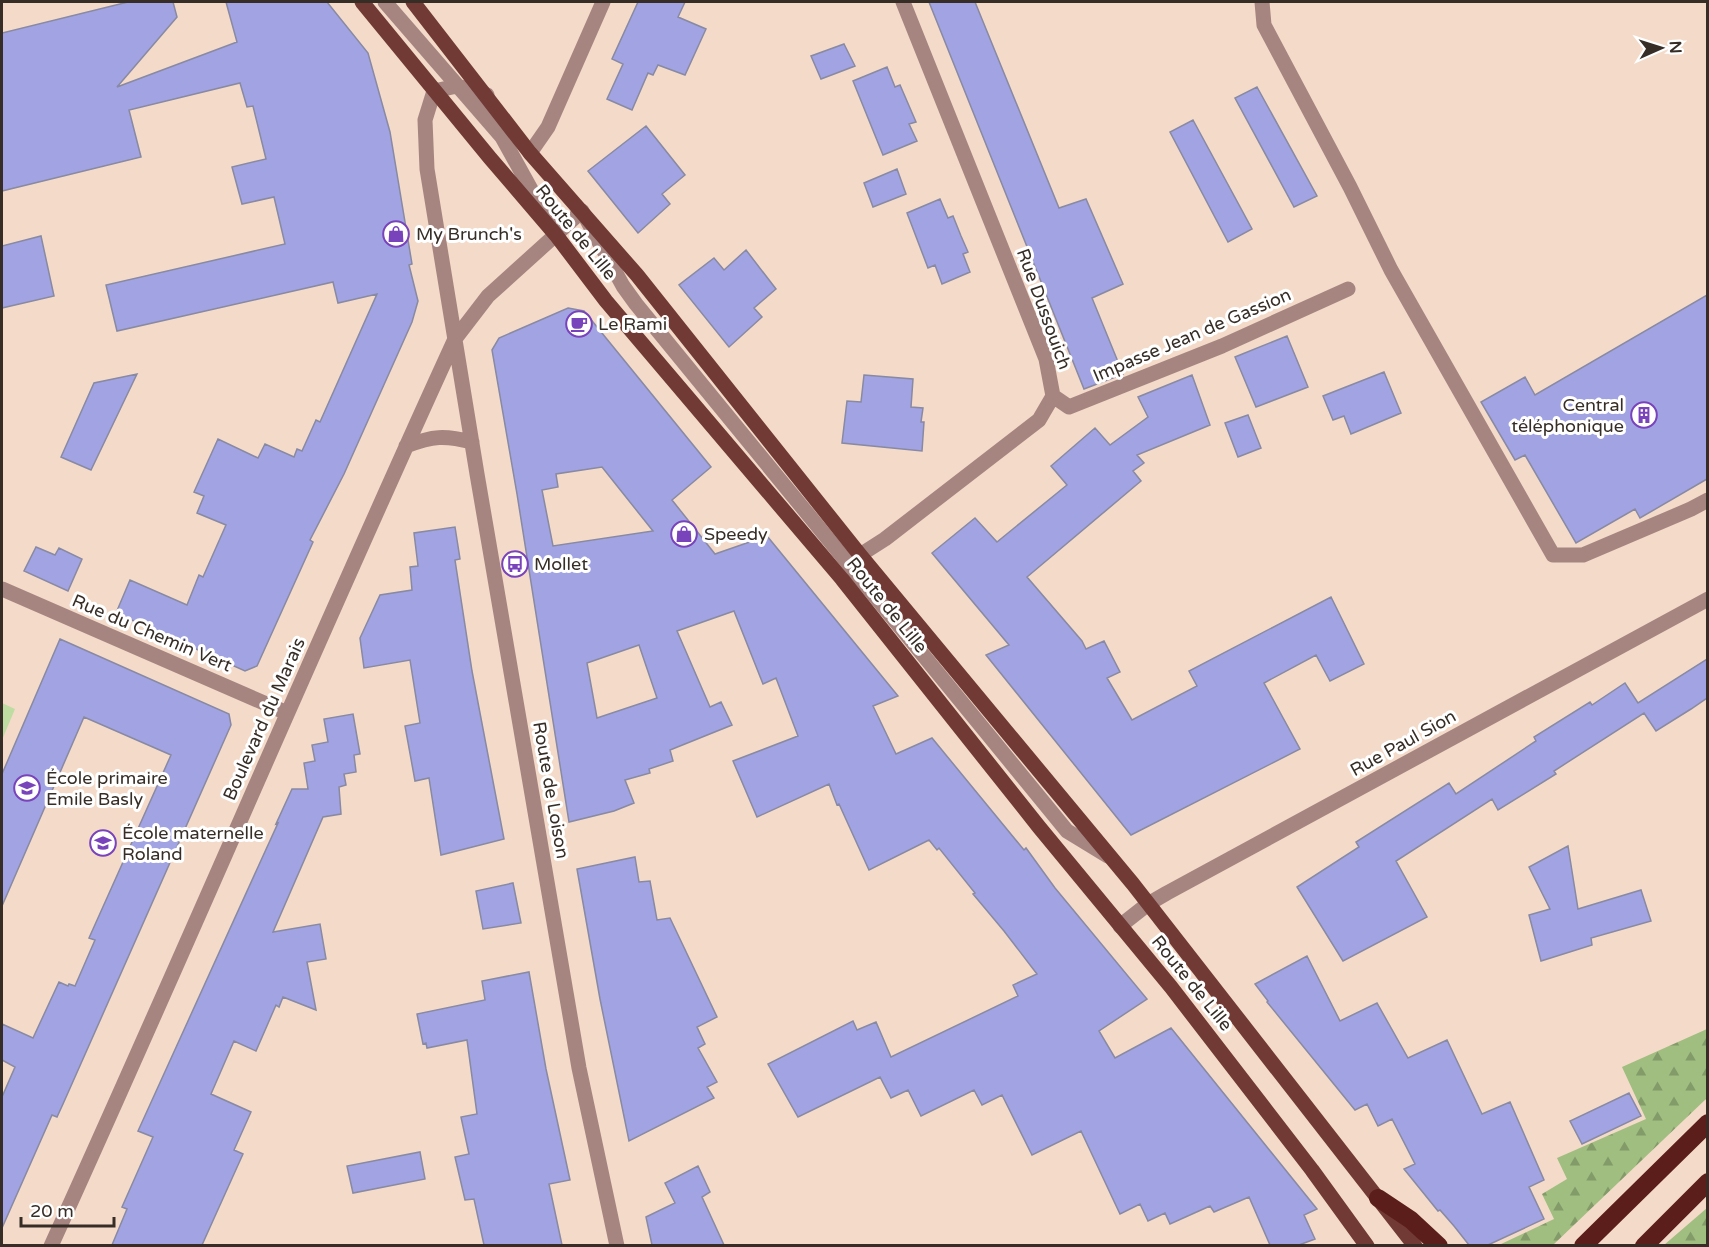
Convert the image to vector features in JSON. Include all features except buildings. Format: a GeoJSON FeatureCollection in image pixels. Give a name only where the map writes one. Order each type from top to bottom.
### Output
{"type":"FeatureCollection","features":[{"type":"Feature","properties":{"kind":"highway"},"geometry":{"type":"LineString","coordinates":[[1583,1245],[1707,1123]]}},
{"type":"Feature","properties":{"kind":"highway"},"geometry":{"type":"LineString","coordinates":[[1644,1245],[1707,1182]]}},
{"type":"Feature","properties":{"kind":"highway"},"geometry":{"type":"LineString","coordinates":[[1378,1198],[1411,1220],[1438,1245]]}},
{"type":"Feature","properties":{"kind":"main road","name":"Route de Lille"},"geometry":{"type":"LineString","coordinates":[[362,2],[556,235],[606,301],[842,579],[1039,827],[1232,1064],[1367,1245]]}},
{"type":"Feature","properties":{"kind":"main road","name":"Route de Lille"},"geometry":{"type":"LineString","coordinates":[[413,2],[530,153],[645,284],[860,555],[1113,859],[1415,1245]]}},
{"type":"Feature","properties":{"kind":"street"},"geometry":{"type":"LineString","coordinates":[[385,2],[502,137],[556,235]]}},
{"type":"Feature","properties":{"kind":"street"},"geometry":{"type":"LineString","coordinates":[[530,153],[548,127],[603,2]]}},
{"type":"Feature","properties":{"kind":"street","name":"Rue Dussouich"},"geometry":{"type":"LineString","coordinates":[[860,555],[885,539],[1039,420],[1053,396],[1046,359],[903,2]]}},
{"type":"Feature","properties":{"kind":"street"},"geometry":{"type":"LineString","coordinates":[[1262,2],[1264,25],[1391,270],[1553,555],[1583,555],[1707,500]]}},
{"type":"Feature","properties":{"kind":"street"},"geometry":{"type":"LineString","coordinates":[[434,91],[457,86],[487,95]]}},
{"type":"Feature","properties":{"kind":"street","name":"Route de Loison"},"geometry":{"type":"LineString","coordinates":[[434,91],[425,120],[427,169],[579,1068],[617,1245]]}},
{"type":"Feature","properties":{"kind":"street"},"geometry":{"type":"LineString","coordinates":[[455,339],[488,296],[582,211],[623,286],[636,304],[1066,831],[1113,859]]}},
{"type":"Feature","properties":{"kind":"street","name":"Impasse Jean de Gassion"},"geometry":{"type":"LineString","coordinates":[[1053,396],[1069,407],[1222,346],[1348,289]]}},
{"type":"Feature","properties":{"kind":"street","name":"Boulevard du Marais"},"geometry":{"type":"LineString","coordinates":[[51,1245],[172,979],[287,713],[455,339]]}},
{"type":"Feature","properties":{"kind":"street"},"geometry":{"type":"LineString","coordinates":[[406,446],[428,437],[446,437],[472,442]]}},
{"type":"Feature","properties":{"kind":"street","name":"Rue du Chemin Vert"},"geometry":{"type":"LineString","coordinates":[[2,589],[287,713]]}},
{"type":"Feature","properties":{"kind":"street","name":"Rue Paul Sion"},"geometry":{"type":"LineString","coordinates":[[1120,926],[1148,904],[1707,598]]}},
{"type":"Feature","properties":{"kind":"green space"},"geometry":{"type":"Polygon","coordinates":[[[2,703],[15,709],[2,740],[2,703]]]}},
{"type":"Feature","properties":{"kind":"green space"},"geometry":{"type":"Polygon","coordinates":[[[1707,1029],[1707,1098],[1553,1245],[1499,1245],[1554,1219],[1542,1194],[1567,1179],[1557,1158],[1646,1119],[1622,1067],[1707,1029]]]}},
{"type":"Feature","properties":{"kind":"green space"},"geometry":{"type":"Polygon","coordinates":[[[1707,1208],[1707,1245],[1664,1245],[1707,1208]]]}},
{"type":"Feature","properties":{"kind":"place","name":"My Brunch's"},"geometry":{"type":"Point","coordinates":[396,234]}},
{"type":"Feature","properties":{"kind":"place","name":"Le Rami"},"geometry":{"type":"Point","coordinates":[579,324]}},
{"type":"Feature","properties":{"kind":"place","name":"Central téléphonique"},"geometry":{"type":"Point","coordinates":[1644,415]}},
{"type":"Feature","properties":{"kind":"place","name":"Speedy"},"geometry":{"type":"Point","coordinates":[684,534]}},
{"type":"Feature","properties":{"kind":"place","name":"Mollet"},"geometry":{"type":"Point","coordinates":[515,564]}},
{"type":"Feature","properties":{"kind":"place","name":"École primaire Emile Basly"},"geometry":{"type":"Point","coordinates":[27,788]}},
{"type":"Feature","properties":{"kind":"place","name":"École maternelle Roland"},"geometry":{"type":"Point","coordinates":[103,843]}}]}
